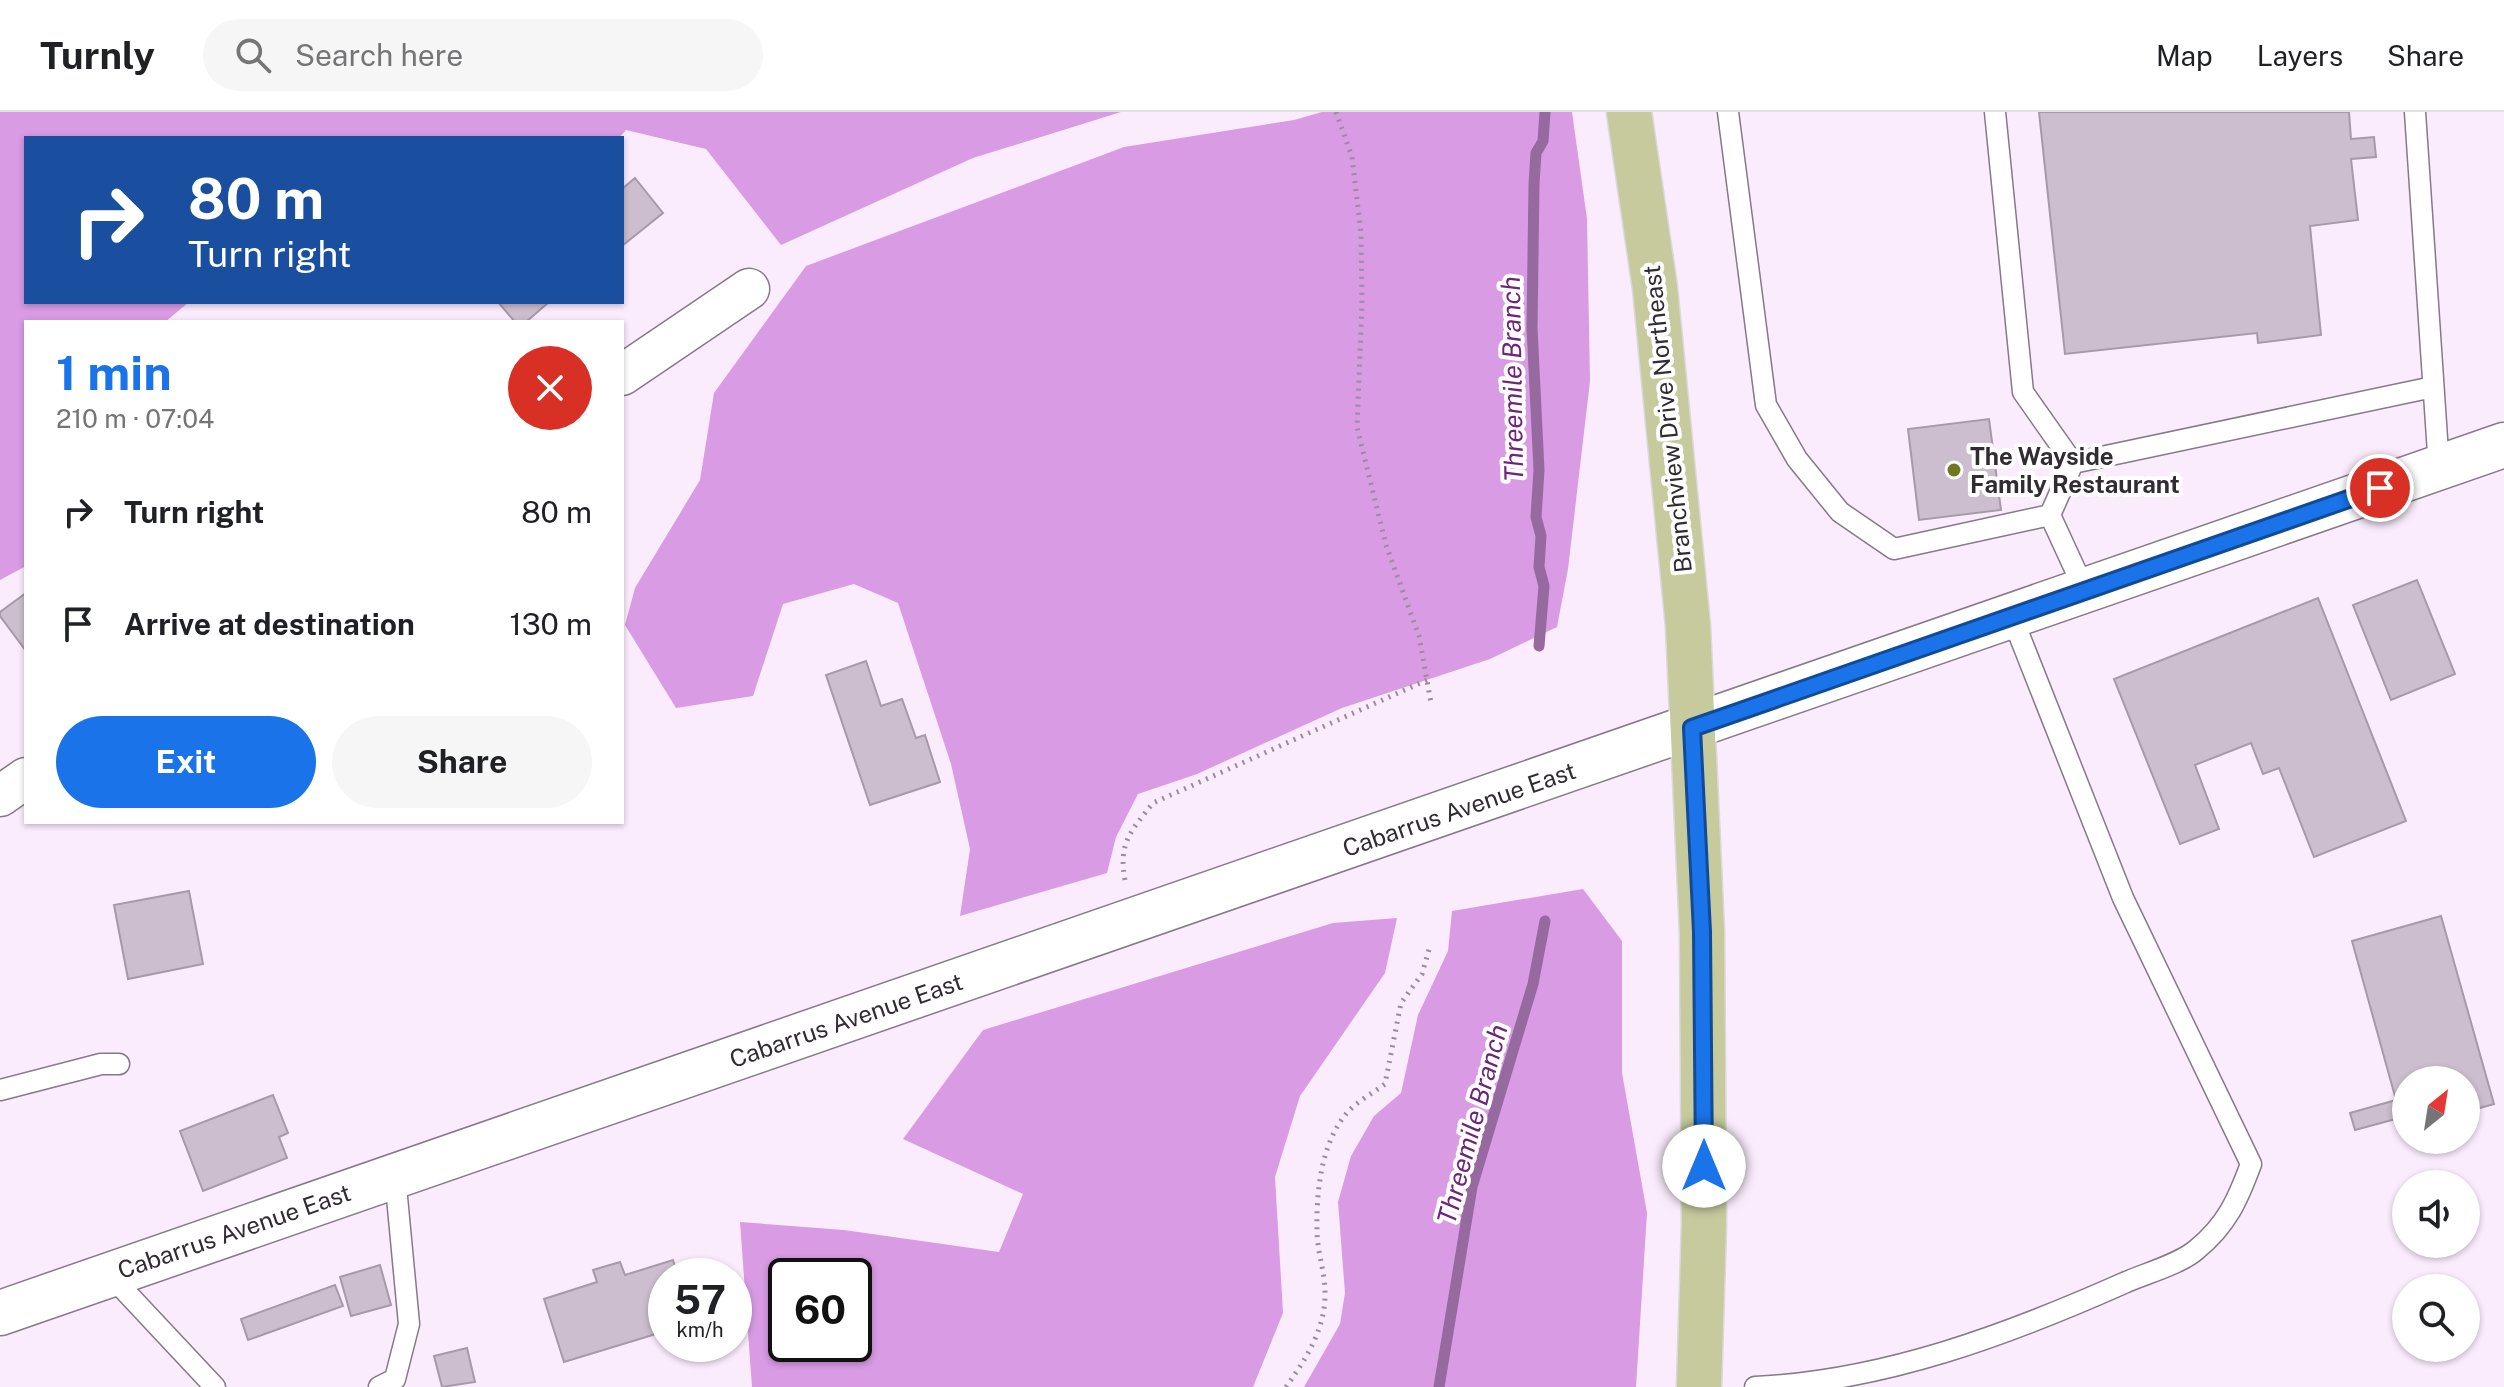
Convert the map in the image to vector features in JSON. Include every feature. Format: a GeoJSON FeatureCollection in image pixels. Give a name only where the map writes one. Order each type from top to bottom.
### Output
{"type":"FeatureCollection","features":[{"type":"Feature","properties":{"kind":"main road","name":"Branchview Drive Northeast"},"geometry":{"type":"LineString","coordinates":[[1629,112],[1655,288],[1688,626],[1703,947],[1704,1224],[1699,1387]]}},
{"type":"Feature","properties":{"kind":"main road","name":"Cabarrus Avenue East"},"geometry":{"type":"LineString","coordinates":[[0,1313],[2504,445]]}},
{"type":"Feature","properties":{"kind":"street"},"geometry":{"type":"LineString","coordinates":[[624,374],[749,289]]}},
{"type":"Feature","properties":{"kind":"street"},"geometry":{"type":"LineString","coordinates":[[0,796],[24,779]]}},
{"type":"Feature","properties":{"kind":"lane"},"geometry":{"type":"LineString","coordinates":[[1728,112],[1766,405],[1797,459],[1840,512],[1894,549],[2050,515]]}},
{"type":"Feature","properties":{"kind":"lane"},"geometry":{"type":"LineString","coordinates":[[1995,112],[2023,392],[2073,463]]}},
{"type":"Feature","properties":{"kind":"lane"},"geometry":{"type":"LineString","coordinates":[[2415,112],[2439,468]]}},
{"type":"Feature","properties":{"kind":"lane"},"geometry":{"type":"LineString","coordinates":[[2073,463],[2433,387]]}},
{"type":"Feature","properties":{"kind":"lane"},"geometry":{"type":"LineString","coordinates":[[2073,463],[2050,515],[2085,591]]}},
{"type":"Feature","properties":{"kind":"lane"},"geometry":{"type":"LineString","coordinates":[[1755,1387],[1806,1385],[1939,1355],[2037,1322],[2181,1258],[2195,1251],[2234,1208],[2251,1164],[2123,898],[2012,617]]}},
{"type":"Feature","properties":{"kind":"lane"},"geometry":{"type":"LineString","coordinates":[[0,1090],[101,1064],[119,1064]]}},
{"type":"Feature","properties":{"kind":"lane"},"geometry":{"type":"LineString","coordinates":[[379,1387],[395,1379],[409,1324],[395,1176]]}},
{"type":"Feature","properties":{"kind":"lane"},"geometry":{"type":"LineString","coordinates":[[109,1274],[215,1387]]}},
{"type":"Feature","properties":{"kind":"path"},"geometry":{"type":"LineString","coordinates":[[1336,112],[1352,157],[1361,233],[1362,304],[1357,427],[1386,545],[1419,636],[1431,703]]}},
{"type":"Feature","properties":{"kind":"path"},"geometry":{"type":"LineString","coordinates":[[1126,884],[1121,859],[1129,834],[1153,803],[1427,680]]}},
{"type":"Feature","properties":{"kind":"path"},"geometry":{"type":"LineString","coordinates":[[1286,1387],[1303,1364],[1319,1332],[1325,1293],[1317,1233],[1318,1200],[1329,1140],[1347,1112],[1385,1084],[1401,1003],[1422,974],[1430,946]]}},
{"type":"Feature","properties":{"kind":"shaded area"},"geometry":{"type":"Polygon","coordinates":[[[0,112],[1121,112],[973,158],[781,245],[706,149],[626,130],[621,136],[24,136],[24,304],[187,304],[167,320],[24,320],[24,567],[0,580],[0,112]]]}},
{"type":"Feature","properties":{"kind":"shaded area"},"geometry":{"type":"Polygon","coordinates":[[[1322,112],[1572,112],[1587,219],[1590,381],[1568,569],[1557,627],[1490,659],[1342,708],[1197,774],[1138,794],[1116,837],[1107,873],[960,916],[970,849],[951,764],[898,603],[854,584],[783,604],[753,696],[676,708],[625,625],[635,588],[700,480],[714,393],[806,266],[1124,147],[1294,120],[1322,112]]]}},
{"type":"Feature","properties":{"kind":"shaded area"},"geometry":{"type":"Polygon","coordinates":[[[1583,889],[1622,941],[1622,1073],[1647,1213],[1636,1387],[1304,1387],[1340,1324],[1345,1293],[1338,1202],[1351,1156],[1374,1116],[1401,1093],[1418,1015],[1448,951],[1452,911],[1583,889]]]}},
{"type":"Feature","properties":{"kind":"shaded area"},"geometry":{"type":"Polygon","coordinates":[[[1397,918],[1385,973],[1300,1096],[1275,1177],[1283,1313],[1253,1387],[752,1387],[752,1258],[743,1258],[740,1222],[844,1230],[999,1252],[1023,1194],[903,1139],[983,1030],[1333,923],[1397,918]]]}},
{"type":"Feature","properties":{"kind":"building"},"geometry":{"type":"Polygon","coordinates":[[[2039,112],[2349,112],[2351,139],[2374,137],[2376,157],[2351,159],[2358,220],[2310,226],[2321,335],[2258,343],[2257,333],[2065,354],[2039,112]]]}},
{"type":"Feature","properties":{"kind":"building"},"geometry":{"type":"Polygon","coordinates":[[[635,178],[663,213],[624,244],[624,187],[635,178]]]}},
{"type":"Feature","properties":{"kind":"building"},"geometry":{"type":"Polygon","coordinates":[[[500,304],[547,304],[528,320],[513,320],[500,304]]]}},
{"type":"Feature","properties":{"kind":"building","name":"The Wayside Family Restaurant"},"geometry":{"type":"Polygon","coordinates":[[[1989,419],[2001,510],[1919,520],[1908,429],[1989,419]]]}},
{"type":"Feature","properties":{"kind":"building"},"geometry":{"type":"Polygon","coordinates":[[[2417,580],[2455,674],[2391,700],[2353,605],[2417,580]]]}},
{"type":"Feature","properties":{"kind":"building"},"geometry":{"type":"Polygon","coordinates":[[[24,594],[24,648],[0,616],[0,612],[24,594]]]}},
{"type":"Feature","properties":{"kind":"building"},"geometry":{"type":"Polygon","coordinates":[[[2318,598],[2406,821],[2314,857],[2279,768],[2263,774],[2251,743],[2195,765],[2219,829],[2180,844],[2114,679],[2318,598]]]}},
{"type":"Feature","properties":{"kind":"building"},"geometry":{"type":"Polygon","coordinates":[[[866,661],[881,706],[902,699],[916,738],[925,735],[940,782],[870,805],[826,675],[866,661]]]}},
{"type":"Feature","properties":{"kind":"building"},"geometry":{"type":"Polygon","coordinates":[[[189,891],[203,964],[128,979],[114,905],[189,891]]]}},
{"type":"Feature","properties":{"kind":"building"},"geometry":{"type":"Polygon","coordinates":[[[2441,916],[2494,1104],[2480,1108],[2480,1066],[2392,1066],[2392,1086],[2352,941],[2441,916]]]}},
{"type":"Feature","properties":{"kind":"building"},"geometry":{"type":"Polygon","coordinates":[[[273,1095],[288,1133],[279,1137],[287,1158],[203,1191],[180,1131],[273,1095]]]}},
{"type":"Feature","properties":{"kind":"building"},"geometry":{"type":"Polygon","coordinates":[[[2392,1101],[2392,1120],[2355,1130],[2350,1113],[2392,1101]]]}},
{"type":"Feature","properties":{"kind":"building"},"geometry":{"type":"Polygon","coordinates":[[[620,1262],[625,1275],[648,1268],[648,1336],[564,1362],[544,1299],[597,1282],[593,1270],[620,1262]]]}},
{"type":"Feature","properties":{"kind":"building"},"geometry":{"type":"Polygon","coordinates":[[[380,1265],[391,1305],[351,1316],[340,1277],[380,1265]]]}},
{"type":"Feature","properties":{"kind":"building"},"geometry":{"type":"Polygon","coordinates":[[[335,1285],[343,1306],[248,1340],[241,1319],[335,1285]]]}},
{"type":"Feature","properties":{"kind":"building"},"geometry":{"type":"Polygon","coordinates":[[[467,1348],[475,1382],[442,1387],[434,1356],[467,1348]]]}},
{"type":"Feature","properties":{"kind":"waterway","name":"Threemile Branch"},"geometry":{"type":"LineString","coordinates":[[1539,646],[1544,586],[1539,567],[1541,536],[1536,517],[1539,470],[1532,328],[1534,184],[1536,153],[1543,141],[1545,112]]}},
{"type":"Feature","properties":{"kind":"waterway","name":"Threemile Branch"},"geometry":{"type":"LineString","coordinates":[[1439,1387],[1472,1187],[1533,984],[1545,921]]}},
{"type":"Feature","properties":{"kind":"place","name":"The Wayside Family Restaurant"},"geometry":{"type":"Point","coordinates":[1954,470]}},
{"type":"Feature","properties":{"kind":"route"},"geometry":{"type":"LineString","coordinates":[[1704,1166],[1702,932],[1692,728],[2380,488]]}}]}
